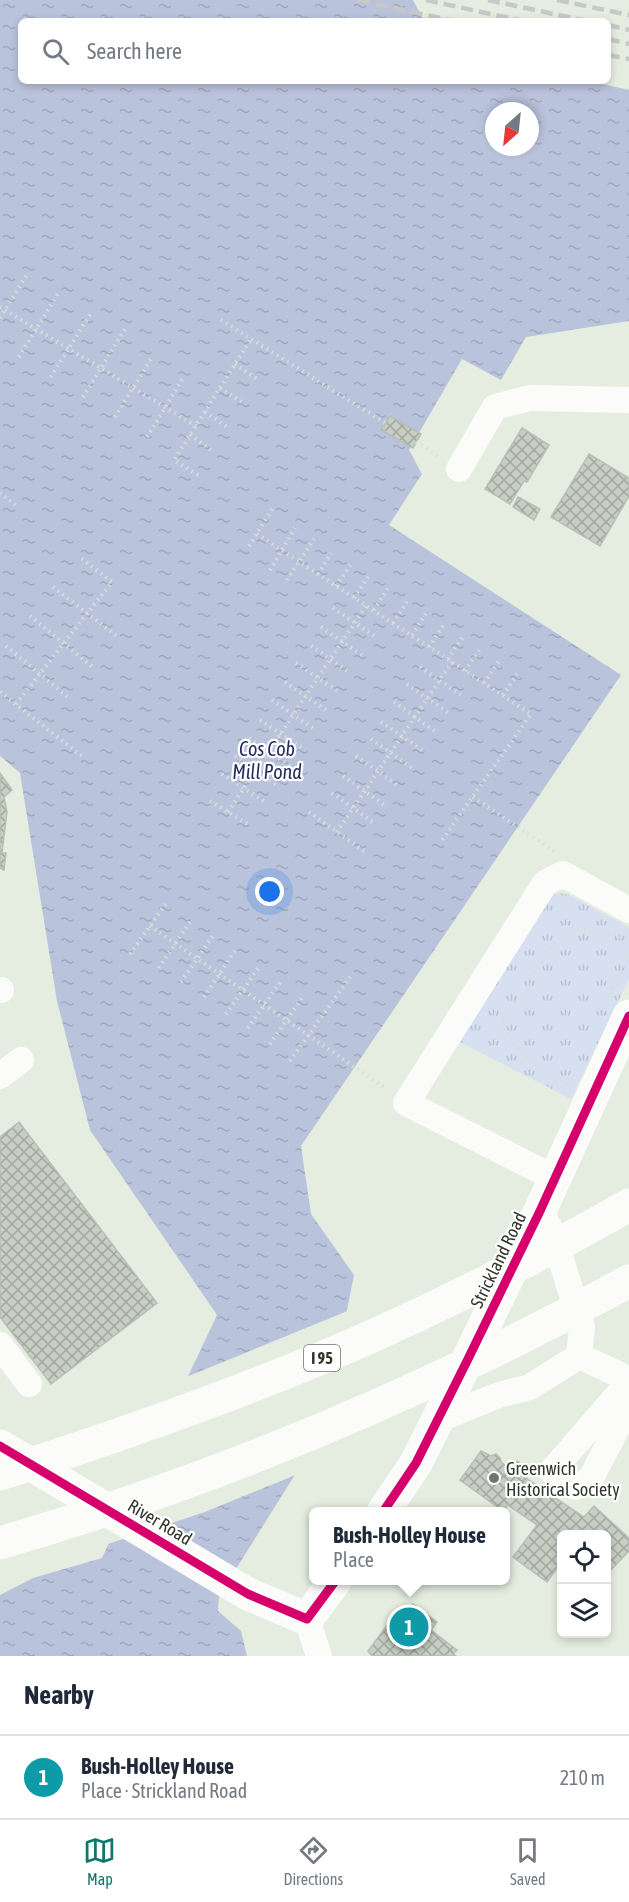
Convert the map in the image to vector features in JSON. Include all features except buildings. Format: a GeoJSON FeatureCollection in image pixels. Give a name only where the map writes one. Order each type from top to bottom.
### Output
{"type":"FeatureCollection","features":[{"type":"Feature","properties":{"kind":"main road","name":"Strickland Road"},"geometry":{"type":"LineString","coordinates":[[386,1507],[416,1463],[438,1420],[540,1211],[629,1016]]}},
{"type":"Feature","properties":{"kind":"main road","name":"I 95"},"geometry":{"type":"LineString","coordinates":[[0,1474],[174,1416],[326,1356],[484,1283],[629,1205]]}},
{"type":"Feature","properties":{"kind":"main road"},"geometry":{"type":"LineString","coordinates":[[0,1543],[179,1484],[345,1419],[506,1345],[629,1281]]}},
{"type":"Feature","properties":{"kind":"main road","name":"River Road"},"geometry":{"type":"LineString","coordinates":[[0,1446],[248,1594],[307,1619]]}},
{"type":"Feature","properties":{"kind":"main road"},"geometry":{"type":"LineString","coordinates":[[307,1619],[333,1585]]}},
{"type":"Feature","properties":{"kind":"street"},"geometry":{"type":"LineString","coordinates":[[459,469],[495,407],[530,398],[629,400]]}},
{"type":"Feature","properties":{"kind":"street"},"geometry":{"type":"LineString","coordinates":[[555,1178],[406,1103],[545,884],[563,874],[629,910]]}},
{"type":"Feature","properties":{"kind":"street"},"geometry":{"type":"LineString","coordinates":[[0,1076],[21,1060]]}},
{"type":"Feature","properties":{"kind":"street"},"geometry":{"type":"LineString","coordinates":[[540,1211],[553,1234],[582,1327],[579,1356]]}},
{"type":"Feature","properties":{"kind":"street"},"geometry":{"type":"LineString","coordinates":[[0,1345],[29,1384]]}},
{"type":"Feature","properties":{"kind":"street"},"geometry":{"type":"LineString","coordinates":[[579,1356],[629,1380],[552,1471],[575,1487],[590,1480],[618,1426],[629,1386]]}},
{"type":"Feature","properties":{"kind":"street"},"geometry":{"type":"LineString","coordinates":[[438,1420],[499,1395],[530,1388],[579,1356]]}},
{"type":"Feature","properties":{"kind":"street"},"geometry":{"type":"LineString","coordinates":[[307,1619],[319,1656]]}},
{"type":"Feature","properties":{"kind":"path"},"geometry":{"type":"LineString","coordinates":[[0,318],[28,273]]}},
{"type":"Feature","properties":{"kind":"path"},"geometry":{"type":"LineString","coordinates":[[19,357],[59,292]]}},
{"type":"Feature","properties":{"kind":"path"},"geometry":{"type":"LineString","coordinates":[[0,307],[196,426]]}},
{"type":"Feature","properties":{"kind":"path"},"geometry":{"type":"LineString","coordinates":[[51,377],[92,310]]}},
{"type":"Feature","properties":{"kind":"path"},"geometry":{"type":"LineString","coordinates":[[221,320],[385,423]]}},
{"type":"Feature","properties":{"kind":"path"},"geometry":{"type":"LineString","coordinates":[[83,397],[125,329]]}},
{"type":"Feature","properties":{"kind":"path"},"geometry":{"type":"LineString","coordinates":[[198,475],[174,460],[251,339]]}},
{"type":"Feature","properties":{"kind":"path"},"geometry":{"type":"LineString","coordinates":[[115,417],[152,357]]}},
{"type":"Feature","properties":{"kind":"path"},"geometry":{"type":"LineString","coordinates":[[235,364],[257,379]]}},
{"type":"Feature","properties":{"kind":"path"},"geometry":{"type":"LineString","coordinates":[[147,437],[183,378]]}},
{"type":"Feature","properties":{"kind":"path"},"geometry":{"type":"LineString","coordinates":[[220,388],[242,402]]}},
{"type":"Feature","properties":{"kind":"path"},"geometry":{"type":"LineString","coordinates":[[205,412],[227,427]]}},
{"type":"Feature","properties":{"kind":"path"},"geometry":{"type":"LineString","coordinates":[[190,435],[214,452]]}},
{"type":"Feature","properties":{"kind":"path"},"geometry":{"type":"LineString","coordinates":[[0,493],[18,507]]}},
{"type":"Feature","properties":{"kind":"path"},"geometry":{"type":"LineString","coordinates":[[249,546],[272,509]]}},
{"type":"Feature","properties":{"kind":"path"},"geometry":{"type":"LineString","coordinates":[[270,570],[296,528]]}},
{"type":"Feature","properties":{"kind":"path"},"geometry":{"type":"LineString","coordinates":[[257,534],[531,714],[440,843]]}},
{"type":"Feature","properties":{"kind":"path"},"geometry":{"type":"LineString","coordinates":[[287,580],[314,538]]}},
{"type":"Feature","properties":{"kind":"path"},"geometry":{"type":"LineString","coordinates":[[318,574],[331,553]]}},
{"type":"Feature","properties":{"kind":"path"},"geometry":{"type":"LineString","coordinates":[[16,704],[112,582],[78,556]]}},
{"type":"Feature","properties":{"kind":"path"},"geometry":{"type":"LineString","coordinates":[[336,586],[351,564]]}},
{"type":"Feature","properties":{"kind":"path"},"geometry":{"type":"LineString","coordinates":[[354,598],[368,577]]}},
{"type":"Feature","properties":{"kind":"path"},"geometry":{"type":"LineString","coordinates":[[53,587],[117,636]]}},
{"type":"Feature","properties":{"kind":"path"},"geometry":{"type":"LineString","coordinates":[[374,610],[388,588]]}},
{"type":"Feature","properties":{"kind":"path"},"geometry":{"type":"LineString","coordinates":[[393,623],[407,602]]}},
{"type":"Feature","properties":{"kind":"path"},"geometry":{"type":"LineString","coordinates":[[228,812],[366,606]]}},
{"type":"Feature","properties":{"kind":"path"},"geometry":{"type":"LineString","coordinates":[[333,608],[376,636]]}},
{"type":"Feature","properties":{"kind":"path"},"geometry":{"type":"LineString","coordinates":[[412,635],[426,613]]}},
{"type":"Feature","properties":{"kind":"path"},"geometry":{"type":"LineString","coordinates":[[30,616],[95,669]]}},
{"type":"Feature","properties":{"kind":"path"},"geometry":{"type":"LineString","coordinates":[[429,647],[443,626]]}},
{"type":"Feature","properties":{"kind":"path"},"geometry":{"type":"LineString","coordinates":[[321,627],[363,656]]}},
{"type":"Feature","properties":{"kind":"path"},"geometry":{"type":"LineString","coordinates":[[337,832],[428,699],[462,638]]}},
{"type":"Feature","properties":{"kind":"path"},"geometry":{"type":"LineString","coordinates":[[6,646],[70,699]]}},
{"type":"Feature","properties":{"kind":"path"},"geometry":{"type":"LineString","coordinates":[[311,646],[350,673]]}},
{"type":"Feature","properties":{"kind":"path"},"geometry":{"type":"LineString","coordinates":[[465,671],[479,650]]}},
{"type":"Feature","properties":{"kind":"path"},"geometry":{"type":"LineString","coordinates":[[484,683],[499,661]]}},
{"type":"Feature","properties":{"kind":"path"},"geometry":{"type":"LineString","coordinates":[[296,663],[339,692]]}},
{"type":"Feature","properties":{"kind":"path"},"geometry":{"type":"LineString","coordinates":[[420,667],[461,695]]}},
{"type":"Feature","properties":{"kind":"path"},"geometry":{"type":"LineString","coordinates":[[503,695],[517,674]]}},
{"type":"Feature","properties":{"kind":"path"},"geometry":{"type":"LineString","coordinates":[[285,682],[326,710]]}},
{"type":"Feature","properties":{"kind":"path"},"geometry":{"type":"LineString","coordinates":[[407,684],[450,714]]}},
{"type":"Feature","properties":{"kind":"path"},"geometry":{"type":"LineString","coordinates":[[0,692],[83,757]]}},
{"type":"Feature","properties":{"kind":"path"},"geometry":{"type":"LineString","coordinates":[[272,700],[314,729]]}},
{"type":"Feature","properties":{"kind":"path"},"geometry":{"type":"LineString","coordinates":[[394,702],[436,732]]}},
{"type":"Feature","properties":{"kind":"path"},"geometry":{"type":"LineString","coordinates":[[260,720],[302,748]]}},
{"type":"Feature","properties":{"kind":"path"},"geometry":{"type":"LineString","coordinates":[[381,722],[422,750]]}},
{"type":"Feature","properties":{"kind":"path"},"geometry":{"type":"LineString","coordinates":[[249,738],[291,767]]}},
{"type":"Feature","properties":{"kind":"path"},"geometry":{"type":"LineString","coordinates":[[370,739],[412,768]]}},
{"type":"Feature","properties":{"kind":"path"},"geometry":{"type":"LineString","coordinates":[[235,756],[278,786]]}},
{"type":"Feature","properties":{"kind":"path"},"geometry":{"type":"LineString","coordinates":[[356,756],[399,786]]}},
{"type":"Feature","properties":{"kind":"path"},"geometry":{"type":"LineString","coordinates":[[222,774],[265,802]]}},
{"type":"Feature","properties":{"kind":"path"},"geometry":{"type":"LineString","coordinates":[[343,776],[386,806]]}},
{"type":"Feature","properties":{"kind":"path"},"geometry":{"type":"LineString","coordinates":[[332,793],[374,822]]}},
{"type":"Feature","properties":{"kind":"path"},"geometry":{"type":"LineString","coordinates":[[473,796],[540,842]]}},
{"type":"Feature","properties":{"kind":"path"},"geometry":{"type":"LineString","coordinates":[[210,801],[249,825]]}},
{"type":"Feature","properties":{"kind":"path"},"geometry":{"type":"LineString","coordinates":[[309,812],[364,850]]}},
{"type":"Feature","properties":{"kind":"path"},"geometry":{"type":"LineString","coordinates":[[130,954],[167,902]]}},
{"type":"Feature","properties":{"kind":"path"},"geometry":{"type":"LineString","coordinates":[[159,968],[191,920]]}},
{"type":"Feature","properties":{"kind":"path"},"geometry":{"type":"LineString","coordinates":[[150,926],[382,1086]]}},
{"type":"Feature","properties":{"kind":"path"},"geometry":{"type":"LineString","coordinates":[[567,1084],[526,1058],[512,1044],[503,1017],[528,987],[541,959],[572,928],[629,938]]}},
{"type":"Feature","properties":{"kind":"path"},"geometry":{"type":"LineString","coordinates":[[181,982],[214,934]]}},
{"type":"Feature","properties":{"kind":"path"},"geometry":{"type":"LineString","coordinates":[[204,997],[235,951]]}},
{"type":"Feature","properties":{"kind":"path"},"geometry":{"type":"LineString","coordinates":[[225,1014],[259,966]]}},
{"type":"Feature","properties":{"kind":"path"},"geometry":{"type":"LineString","coordinates":[[290,1061],[353,973]]}},
{"type":"Feature","properties":{"kind":"path"},"geometry":{"type":"LineString","coordinates":[[248,1028],[281,981]]}},
{"type":"Feature","properties":{"kind":"path"},"geometry":{"type":"LineString","coordinates":[[270,1044],[303,996]]}},
{"type":"Feature","properties":{"kind":"green space"},"geometry":{"type":"Polygon","coordinates":[[[558,893],[567,894],[629,927],[629,979],[571,1099],[458,1041],[545,898],[558,893]]]}},
{"type":"Feature","properties":{"kind":"water","name":"Cos Cob Mill Pond"},"geometry":{"type":"Polygon","coordinates":[[[0,0],[413,0],[422,18],[18,18],[18,84],[603,84],[629,90],[629,321],[526,337],[501,380],[462,359],[409,450],[422,474],[389,525],[621,675],[301,1146],[311,1214],[354,1275],[323,1430],[219,1596],[218,1611],[241,1631],[247,1656],[0,1656],[0,1595],[33,1578],[102,1558],[217,1315],[90,1130],[57,1001],[20,773],[0,756],[0,0]]]}},
{"type":"Feature","properties":{"kind":"pier"},"geometry":{"type":"Polygon","coordinates":[[[350,1310],[326,1430],[300,1473],[205,1512],[105,1545],[184,1378],[350,1310]]]}},
{"type":"Feature","properties":{"kind":"railway"},"geometry":{"type":"LineString","coordinates":[[358,0],[440,18]]}},
{"type":"Feature","properties":{"kind":"railway"},"geometry":{"type":"LineString","coordinates":[[426,0],[509,18]]}},
{"type":"Feature","properties":{"kind":"railway"},"geometry":{"type":"LineString","coordinates":[[488,0],[573,18]]}},
{"type":"Feature","properties":{"kind":"railway"},"geometry":{"type":"LineString","coordinates":[[557,0],[629,15]]}},
{"type":"Feature","properties":{"kind":"railway"},"geometry":{"type":"LineString","coordinates":[[611,26],[629,30]]}},
{"type":"Feature","properties":{"kind":"railway"},"geometry":{"type":"LineString","coordinates":[[611,40],[629,44]]}},
{"type":"Feature","properties":{"kind":"railway"},"geometry":{"type":"LineString","coordinates":[[611,56],[629,59]]}},
{"type":"Feature","properties":{"kind":"cycle path"},"geometry":{"type":"LineString","coordinates":[[386,1507],[416,1463],[468,1359],[540,1211],[629,1016]]}},
{"type":"Feature","properties":{"kind":"cycle path"},"geometry":{"type":"LineString","coordinates":[[0,1446],[248,1594],[307,1619],[332,1585]]}},
{"type":"Feature","properties":{"kind":"place","name":"Greenwich Historical Society"},"geometry":{"type":"Point","coordinates":[494,1478]}},
{"type":"Feature","properties":{"kind":"place","name":"Bush-Holley House"},"geometry":{"type":"Point","coordinates":[409,1627]}}]}
